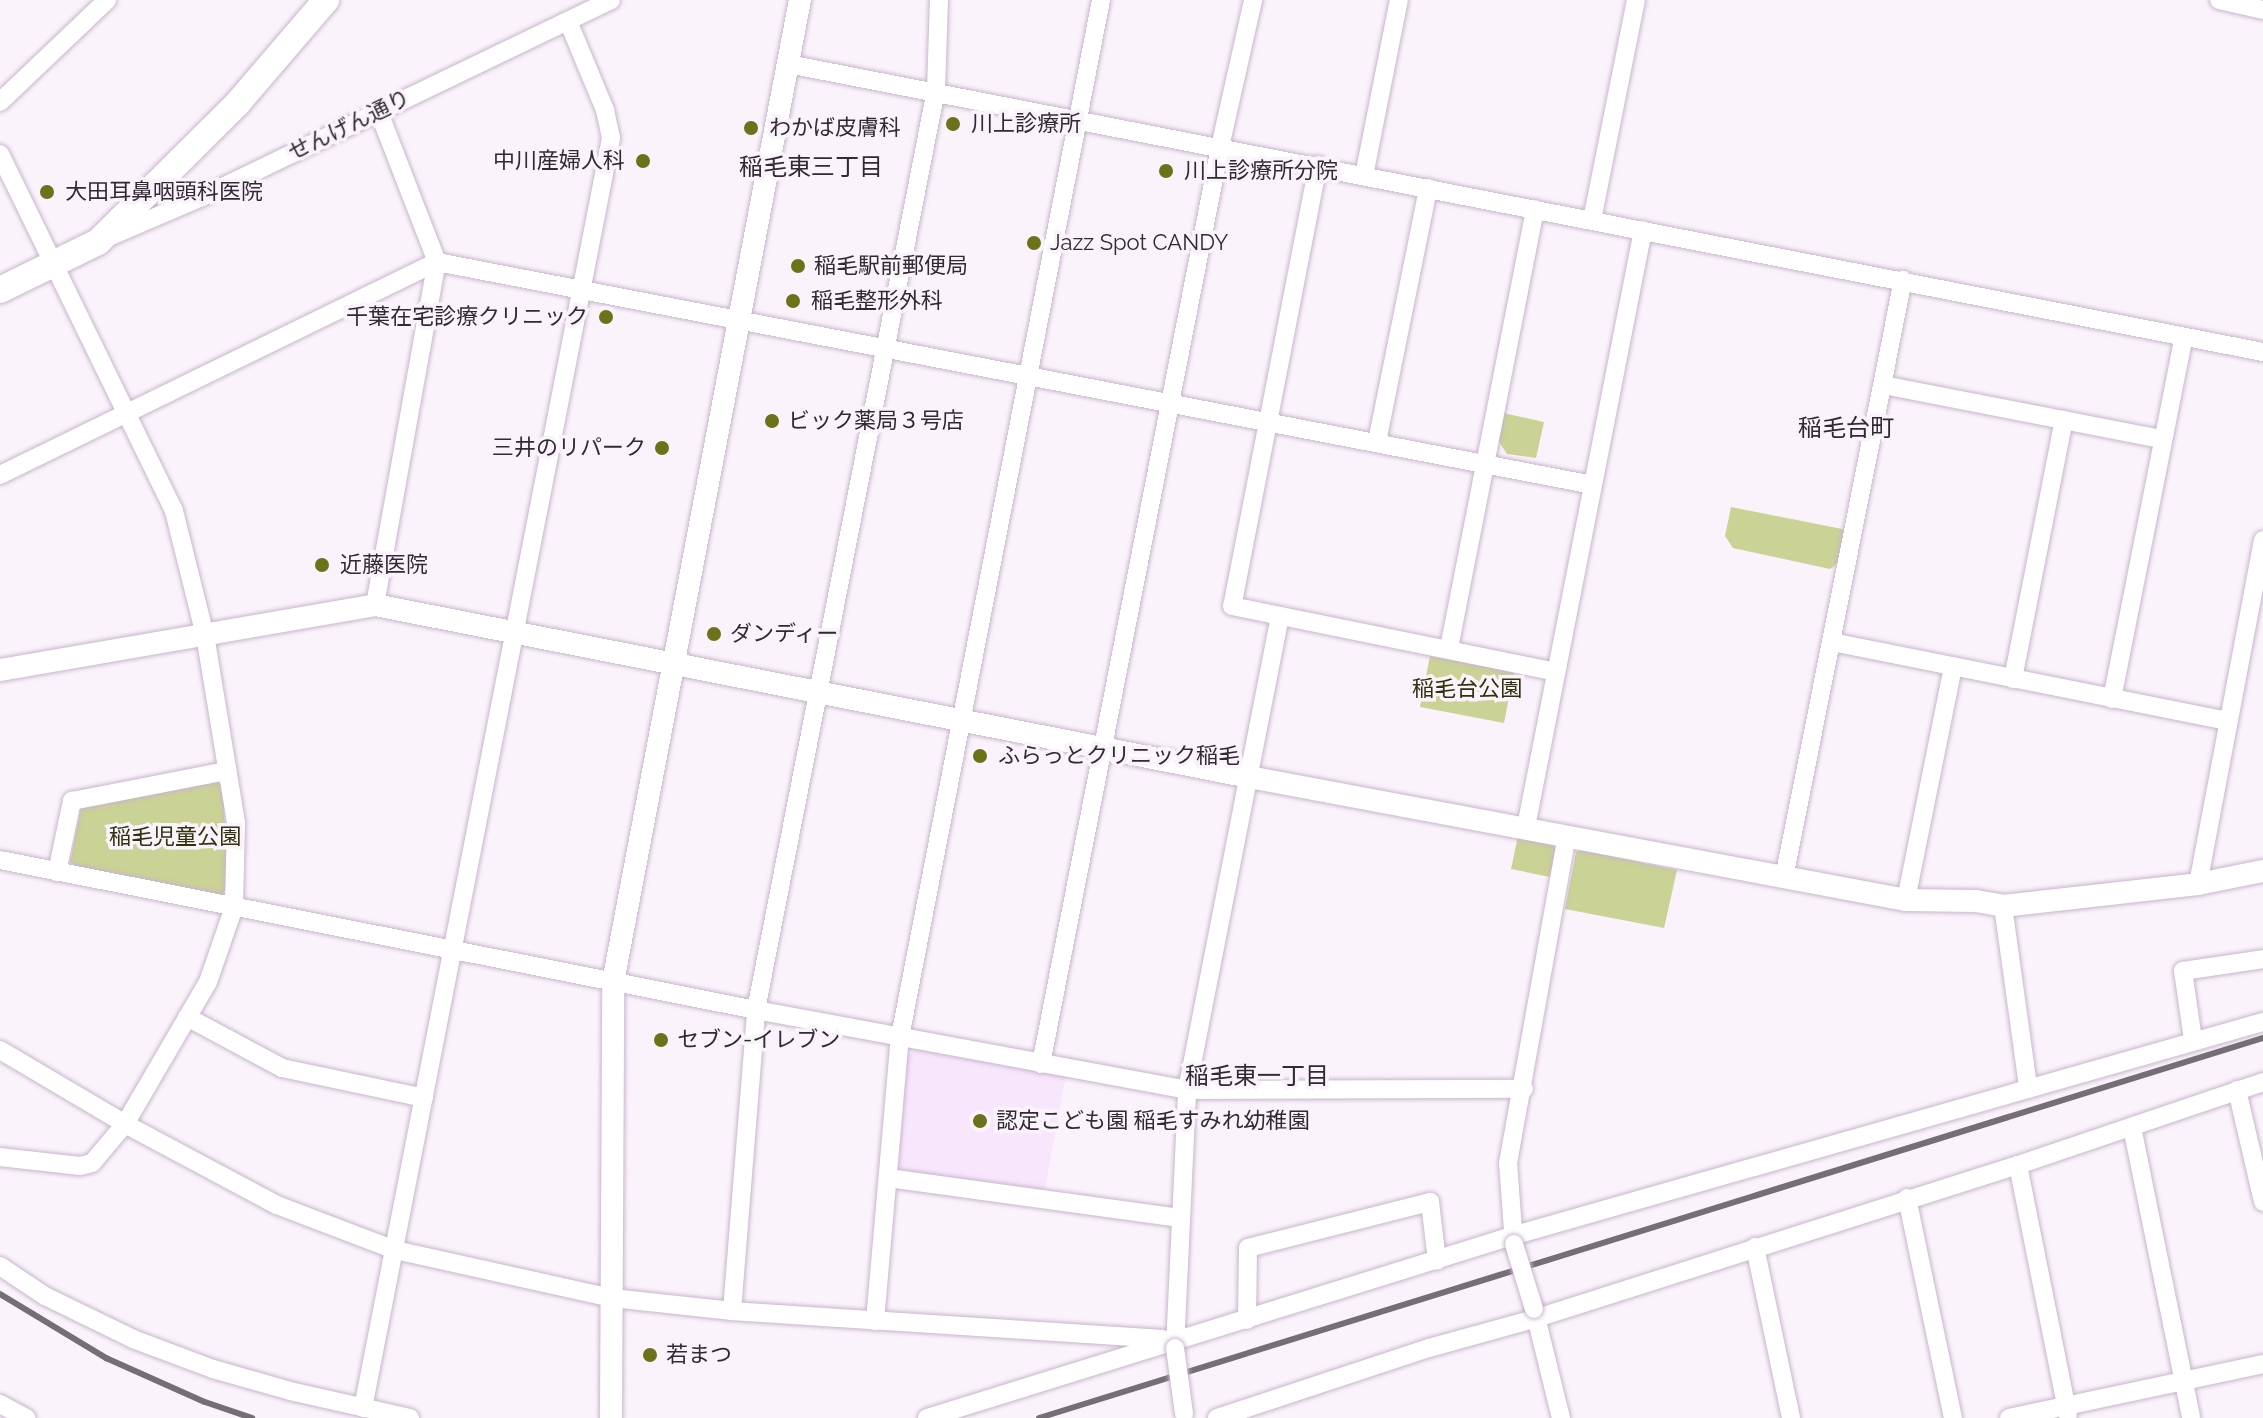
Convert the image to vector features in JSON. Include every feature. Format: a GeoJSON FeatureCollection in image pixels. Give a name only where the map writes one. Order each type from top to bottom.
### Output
{"type":"FeatureCollection","features":[{"type":"Feature","properties":{"kind":"main road"},"geometry":{"type":"LineString","coordinates":[[98,242],[237,104],[326,0]]}},
{"type":"Feature","properties":{"kind":"main road","name":"せんげん通り"},"geometry":{"type":"LineString","coordinates":[[0,290],[98,242]]}},
{"type":"Feature","properties":{"kind":"street"},"geometry":{"type":"LineString","coordinates":[[0,102],[107,0]]}},
{"type":"Feature","properties":{"kind":"street","name":"せんげん通り"},"geometry":{"type":"LineString","coordinates":[[98,242],[202,197],[611,0]]}},
{"type":"Feature","properties":{"kind":"street"},"geometry":{"type":"LineString","coordinates":[[611,1418],[613,982],[800,0]]}},
{"type":"Feature","properties":{"kind":"street"},"geometry":{"type":"LineString","coordinates":[[732,1311],[756,1010],[936,90],[939,0]]}},
{"type":"Feature","properties":{"kind":"street"},"geometry":{"type":"LineString","coordinates":[[875,1321],[900,1037],[1101,0]]}},
{"type":"Feature","properties":{"kind":"street"},"geometry":{"type":"LineString","coordinates":[[1041,1064],[1220,147],[1253,0]]}},
{"type":"Feature","properties":{"kind":"street"},"geometry":{"type":"LineString","coordinates":[[1364,176],[1399,0]]}},
{"type":"Feature","properties":{"kind":"street"},"geometry":{"type":"LineString","coordinates":[[1592,220],[1636,0]]}},
{"type":"Feature","properties":{"kind":"street"},"geometry":{"type":"LineString","coordinates":[[2219,0],[2263,10]]}},
{"type":"Feature","properties":{"kind":"street"},"geometry":{"type":"LineString","coordinates":[[363,1408],[611,138],[605,110],[568,21]]}},
{"type":"Feature","properties":{"kind":"street"},"geometry":{"type":"LineString","coordinates":[[788,64],[936,90],[2263,352]]}},
{"type":"Feature","properties":{"kind":"street"},"geometry":{"type":"LineString","coordinates":[[375,605],[437,262],[378,110]]}},
{"type":"Feature","properties":{"kind":"street"},"geometry":{"type":"LineString","coordinates":[[0,154],[174,511],[205,635],[236,823],[234,907],[208,982],[125,1124],[92,1163],[80,1166],[0,1157]]}},
{"type":"Feature","properties":{"kind":"street"},"geometry":{"type":"LineString","coordinates":[[1318,165],[1232,606],[1556,672]]}},
{"type":"Feature","properties":{"kind":"street"},"geometry":{"type":"LineString","coordinates":[[1377,442],[1428,188]]}},
{"type":"Feature","properties":{"kind":"street"},"geometry":{"type":"LineString","coordinates":[[1449,648],[1535,209]]}},
{"type":"Feature","properties":{"kind":"street"},"geometry":{"type":"LineString","coordinates":[[1526,827],[1643,230]]}},
{"type":"Feature","properties":{"kind":"street"},"geometry":{"type":"LineString","coordinates":[[0,475],[437,262],[581,287],[740,321],[1593,485]]}},
{"type":"Feature","properties":{"kind":"street"},"geometry":{"type":"LineString","coordinates":[[1784,878],[1903,280]]}},
{"type":"Feature","properties":{"kind":"street"},"geometry":{"type":"LineString","coordinates":[[2112,699],[2184,337]]}},
{"type":"Feature","properties":{"kind":"street"},"geometry":{"type":"LineString","coordinates":[[1883,385],[2162,439]]}},
{"type":"Feature","properties":{"kind":"street"},"geometry":{"type":"LineString","coordinates":[[2013,679],[2064,420]]}},
{"type":"Feature","properties":{"kind":"street"},"geometry":{"type":"LineString","coordinates":[[2198,884],[2263,540]]}},
{"type":"Feature","properties":{"kind":"street"},"geometry":{"type":"LineString","coordinates":[[0,670],[375,605],[673,661],[1249,777],[1906,900],[1976,901],[2003,906],[2198,884],[2263,871]]}},
{"type":"Feature","properties":{"kind":"street"},"geometry":{"type":"LineString","coordinates":[[1185,1416],[1175,1344],[1187,1090],[1280,616]]}},
{"type":"Feature","properties":{"kind":"street"},"geometry":{"type":"LineString","coordinates":[[1832,642],[2228,721]]}},
{"type":"Feature","properties":{"kind":"street"},"geometry":{"type":"LineString","coordinates":[[1906,900],[1953,667]]}},
{"type":"Feature","properties":{"kind":"street"},"geometry":{"type":"LineString","coordinates":[[57,872],[72,801],[227,771]]}},
{"type":"Feature","properties":{"kind":"street"},"geometry":{"type":"LineString","coordinates":[[1561,1418],[1513,1240],[1508,1163],[1524,1089],[1567,836]]}},
{"type":"Feature","properties":{"kind":"street"},"geometry":{"type":"LineString","coordinates":[[0,860],[756,1010],[1187,1090],[1524,1089]]}},
{"type":"Feature","properties":{"kind":"street"},"geometry":{"type":"LineString","coordinates":[[2003,906],[2028,1087]]}},
{"type":"Feature","properties":{"kind":"street"},"geometry":{"type":"LineString","coordinates":[[2193,1040],[2183,971],[2263,959]]}},
{"type":"Feature","properties":{"kind":"street"},"geometry":{"type":"LineString","coordinates":[[187,1017],[282,1068],[424,1098]]}},
{"type":"Feature","properties":{"kind":"street"},"geometry":{"type":"LineString","coordinates":[[927,1418],[1437,1261],[2028,1087],[2263,1022]]}},
{"type":"Feature","properties":{"kind":"street"},"geometry":{"type":"LineString","coordinates":[[0,1050],[125,1124],[277,1205],[395,1250],[612,1298],[732,1311],[1175,1344]]}},
{"type":"Feature","properties":{"kind":"street"},"geometry":{"type":"LineString","coordinates":[[1217,1418],[1535,1314],[2018,1165],[2263,1082]]}},
{"type":"Feature","properties":{"kind":"street"},"geometry":{"type":"LineString","coordinates":[[2237,1090],[2263,1202]]}},
{"type":"Feature","properties":{"kind":"street"},"geometry":{"type":"LineString","coordinates":[[2132,1127],[2191,1418]]}},
{"type":"Feature","properties":{"kind":"street"},"geometry":{"type":"LineString","coordinates":[[2018,1165],[2067,1412]]}},
{"type":"Feature","properties":{"kind":"street"},"geometry":{"type":"LineString","coordinates":[[888,1178],[1180,1218]]}},
{"type":"Feature","properties":{"kind":"street"},"geometry":{"type":"LineString","coordinates":[[1907,1198],[1953,1418]]}},
{"type":"Feature","properties":{"kind":"street"},"geometry":{"type":"LineString","coordinates":[[1247,1320],[1248,1248],[1430,1202],[1437,1261]]}},
{"type":"Feature","properties":{"kind":"street"},"geometry":{"type":"LineString","coordinates":[[1755,1247],[1791,1418]]}},
{"type":"Feature","properties":{"kind":"street"},"geometry":{"type":"LineString","coordinates":[[0,1266],[45,1296],[133,1339],[213,1369],[410,1418]]}},
{"type":"Feature","properties":{"kind":"street"},"geometry":{"type":"LineString","coordinates":[[2009,1418],[2067,1412],[2263,1364]]}},
{"type":"Feature","properties":{"kind":"street"},"geometry":{"type":"LineString","coordinates":[[0,1404],[26,1418]]}},
{"type":"Feature","properties":{"kind":"shaded area","name":"認定こども園 稲毛すみれ幼稚園"},"geometry":{"type":"Polygon","coordinates":[[[917,1047],[1066,1076],[1044,1194],[909,1177],[899,1166],[907,1058],[917,1047]]]}},
{"type":"Feature","properties":{"kind":"green space"},"geometry":{"type":"Polygon","coordinates":[[[1503,413],[1544,422],[1536,458],[1507,454],[1497,439],[1503,413]]]}},
{"type":"Feature","properties":{"kind":"green space"},"geometry":{"type":"Polygon","coordinates":[[[1731,507],[1847,530],[1840,562],[1830,569],[1733,548],[1725,536],[1731,507]]]}},
{"type":"Feature","properties":{"kind":"green space","name":"稲毛台公園"},"geometry":{"type":"Polygon","coordinates":[[[1430,656],[1514,672],[1504,723],[1420,707],[1430,656]]]}},
{"type":"Feature","properties":{"kind":"green space","name":"稲毛児童公園"},"geometry":{"type":"Polygon","coordinates":[[[214,779],[223,787],[228,885],[221,897],[78,869],[70,862],[81,807],[214,779]]]}},
{"type":"Feature","properties":{"kind":"green space"},"geometry":{"type":"Polygon","coordinates":[[[1518,836],[1551,843],[1556,849],[1550,877],[1511,869],[1518,836]]]}},
{"type":"Feature","properties":{"kind":"green space"},"geometry":{"type":"Polygon","coordinates":[[[1581,850],[1677,870],[1664,928],[1565,909],[1576,852],[1581,850]]]}},
{"type":"Feature","properties":{"kind":"railway"},"geometry":{"type":"LineString","coordinates":[[1039,1418],[2263,1038]]}},
{"type":"Feature","properties":{"kind":"railway"},"geometry":{"type":"LineString","coordinates":[[0,1294],[106,1358],[205,1402],[252,1418]]}},
{"type":"Feature","properties":{"kind":"place","name":"川上診療所"},"geometry":{"type":"Point","coordinates":[953,124]}},
{"type":"Feature","properties":{"kind":"place","name":"わかば皮膚科"},"geometry":{"type":"Point","coordinates":[751,128]}},
{"type":"Feature","properties":{"kind":"place","name":"中川産婦人科"},"geometry":{"type":"Point","coordinates":[643,161]}},
{"type":"Feature","properties":{"kind":"place","name":"川上診療所分院"},"geometry":{"type":"Point","coordinates":[1166,171]}},
{"type":"Feature","properties":{"kind":"place","name":"大田耳鼻咽頭科医院"},"geometry":{"type":"Point","coordinates":[47,192]}},
{"type":"Feature","properties":{"kind":"place","name":"Jazz Spot CANDY"},"geometry":{"type":"Point","coordinates":[1034,243]}},
{"type":"Feature","properties":{"kind":"place","name":"稲毛駅前郵便局"},"geometry":{"type":"Point","coordinates":[798,266]}},
{"type":"Feature","properties":{"kind":"place","name":"稲毛整形外科"},"geometry":{"type":"Point","coordinates":[793,301]}},
{"type":"Feature","properties":{"kind":"place","name":"千葉在宅診療クリニック"},"geometry":{"type":"Point","coordinates":[606,317]}},
{"type":"Feature","properties":{"kind":"place","name":"ビック薬局３号店"},"geometry":{"type":"Point","coordinates":[772,421]}},
{"type":"Feature","properties":{"kind":"place","name":"三井のリパーク"},"geometry":{"type":"Point","coordinates":[662,448]}},
{"type":"Feature","properties":{"kind":"place","name":"近藤医院"},"geometry":{"type":"Point","coordinates":[322,565]}},
{"type":"Feature","properties":{"kind":"place","name":"ダンディー"},"geometry":{"type":"Point","coordinates":[714,634]}},
{"type":"Feature","properties":{"kind":"place","name":"ふらっとクリニック稲毛"},"geometry":{"type":"Point","coordinates":[980,756]}},
{"type":"Feature","properties":{"kind":"place","name":"セブン-イレブン"},"geometry":{"type":"Point","coordinates":[661,1040]}},
{"type":"Feature","properties":{"kind":"place","name":"認定こども園 稲毛すみれ幼稚園"},"geometry":{"type":"Point","coordinates":[980,1121]}},
{"type":"Feature","properties":{"kind":"place","name":"若まつ"},"geometry":{"type":"Point","coordinates":[650,1355]}},
{"type":"Feature","properties":{"kind":"district","name":"稲毛東三丁目"},"geometry":{"type":"Point","coordinates":[811,167]}},
{"type":"Feature","properties":{"kind":"district","name":"稲毛台町"},"geometry":{"type":"Point","coordinates":[1846,428]}},
{"type":"Feature","properties":{"kind":"district","name":"稲毛東一丁目"},"geometry":{"type":"Point","coordinates":[1257,1076]}}]}
